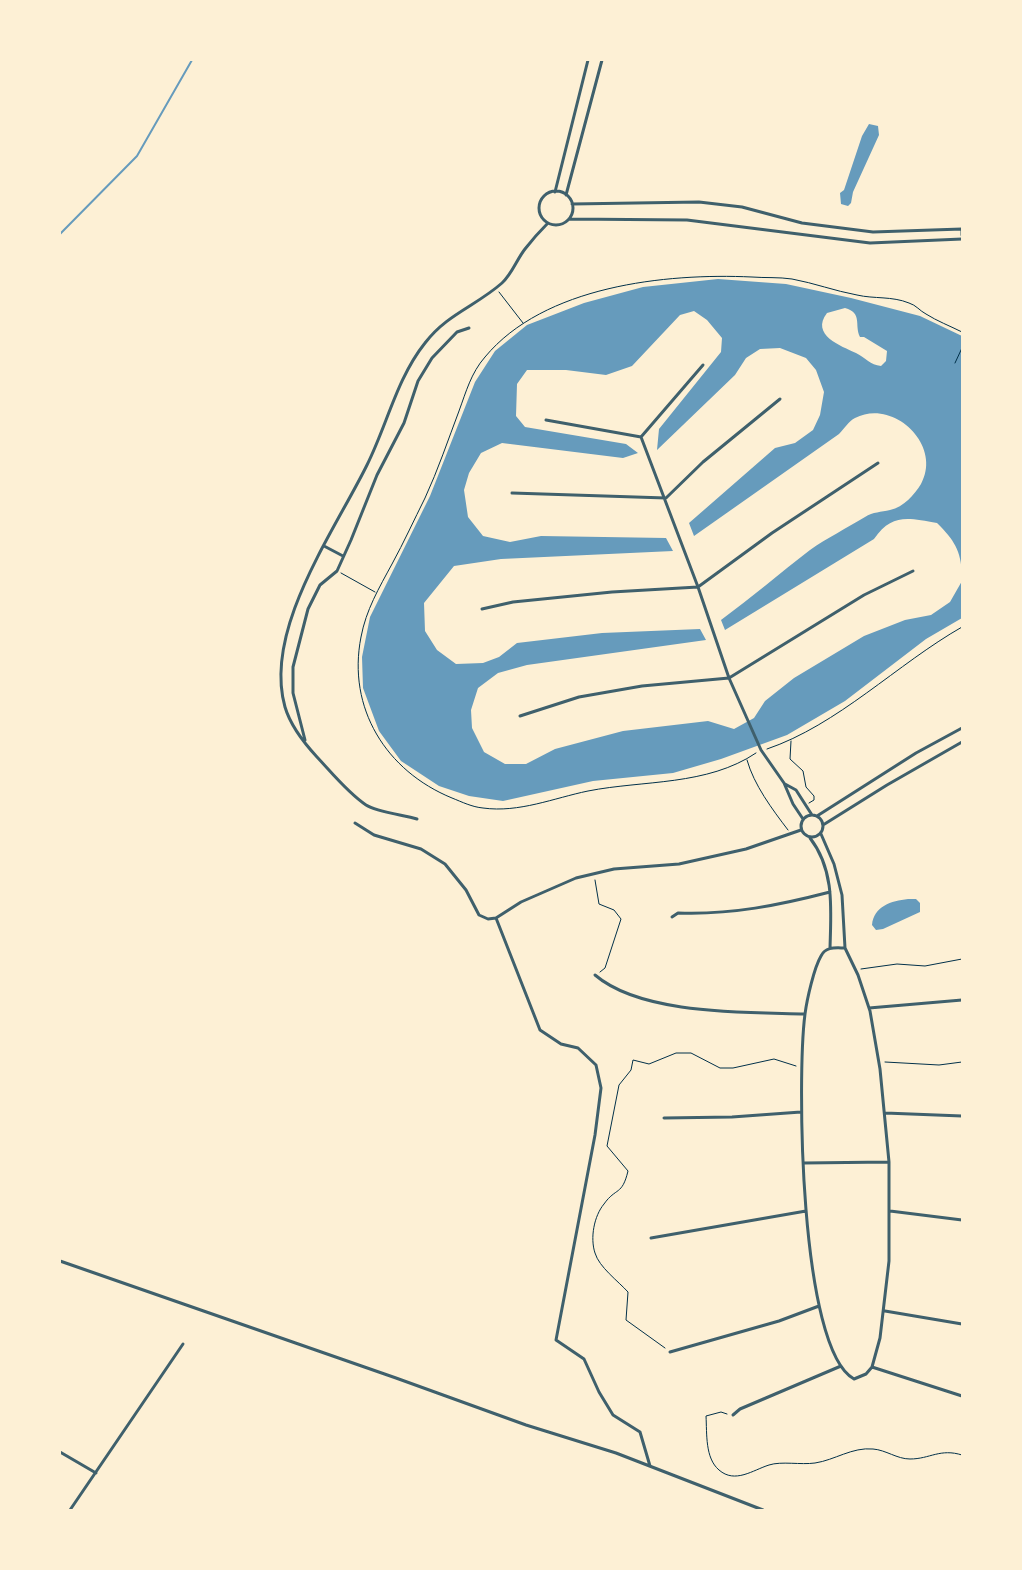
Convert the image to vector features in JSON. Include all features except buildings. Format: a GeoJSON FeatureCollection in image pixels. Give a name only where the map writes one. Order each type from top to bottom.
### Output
{"type":"FeatureCollection","features":[{"type":"Feature","properties":{"kind":"street"},"geometry":{"type":"LineString","coordinates":[[555,192],[588,60]]}},
{"type":"Feature","properties":{"kind":"street"},"geometry":{"type":"LineString","coordinates":[[566,195],[602,60]]}},
{"type":"Feature","properties":{"kind":"street"},"geometry":{"type":"LineString","coordinates":[[555,192],[566,195],[572,204],[572,214],[569,219],[559,225],[548,223],[540,215],[540,204],[545,196],[555,192]]}},
{"type":"Feature","properties":{"kind":"street"},"geometry":{"type":"LineString","coordinates":[[572,204],[699,202],[742,207],[802,223],[872,232],[962,229],[962,236]]}},
{"type":"Feature","properties":{"kind":"street"},"geometry":{"type":"LineString","coordinates":[[569,219],[686,220],[870,243],[962,239]]}},
{"type":"Feature","properties":{"kind":"street"},"geometry":{"type":"LineString","coordinates":[[417,819],[367,806],[336,777],[307,745],[285,708],[281,684],[282,648],[295,609],[324,546],[368,464],[410,363],[426,341],[449,317],[495,288],[504,280],[526,248],[548,223]]}},
{"type":"Feature","properties":{"kind":"street"},"geometry":{"type":"LineString","coordinates":[[307,745],[292,694],[293,667],[308,609],[320,586],[336,571],[344,556],[377,475],[404,423],[418,381],[432,358],[457,332],[469,328]]}},
{"type":"Feature","properties":{"kind":"street"},"geometry":{"type":"LineString","coordinates":[[641,437],[703,364]]}},
{"type":"Feature","properties":{"kind":"street"},"geometry":{"type":"LineString","coordinates":[[512,494],[666,498],[703,462],[780,399]]}},
{"type":"Feature","properties":{"kind":"street"},"geometry":{"type":"LineString","coordinates":[[546,420],[641,437]]}},
{"type":"Feature","properties":{"kind":"street"},"geometry":{"type":"LineString","coordinates":[[641,437],[666,498],[730,678],[760,749],[784,783],[793,804],[803,819],[801,830],[804,835],[810,838],[818,850],[828,876],[830,892],[830,948]]}},
{"type":"Feature","properties":{"kind":"street"},"geometry":{"type":"LineString","coordinates":[[482,610],[513,602],[612,592],[698,587],[772,533],[878,463]]}},
{"type":"Feature","properties":{"kind":"street"},"geometry":{"type":"LineString","coordinates":[[324,546],[344,556]]}},
{"type":"Feature","properties":{"kind":"street"},"geometry":{"type":"LineString","coordinates":[[520,716],[580,697],[642,686],[730,678],[864,595],[913,571]]}},
{"type":"Feature","properties":{"kind":"street"},"geometry":{"type":"LineString","coordinates":[[803,819],[812,815],[817,816],[916,753],[962,728]]}},
{"type":"Feature","properties":{"kind":"street"},"geometry":{"type":"LineString","coordinates":[[845,948],[830,948],[822,955],[805,1014],[801,1112],[806,1211],[819,1306],[833,1351],[846,1374],[854,1378],[866,1374],[872,1366],[885,1310],[890,1211],[889,1162],[879,1062],[869,1008],[856,970],[845,948],[842,895],[834,864],[821,834],[823,826],[887,784],[962,742]]}},
{"type":"Feature","properties":{"kind":"street"},"geometry":{"type":"LineString","coordinates":[[784,783],[796,790],[812,815]]}},
{"type":"Feature","properties":{"kind":"street"},"geometry":{"type":"LineString","coordinates":[[817,816],[823,826]]}},
{"type":"Feature","properties":{"kind":"street"},"geometry":{"type":"LineString","coordinates":[[355,823],[374,835],[421,849],[445,864],[466,890],[479,915],[488,919],[496,918],[521,902],[576,878],[614,869],[679,864],[746,849],[801,830]]}},
{"type":"Feature","properties":{"kind":"street"},"geometry":{"type":"LineString","coordinates":[[810,838],[821,834]]}},
{"type":"Feature","properties":{"kind":"street"},"geometry":{"type":"LineString","coordinates":[[672,917],[678,913],[729,913],[762,908],[830,892]]}},
{"type":"Feature","properties":{"kind":"street"},"geometry":{"type":"LineString","coordinates":[[496,918],[540,1030],[560,1044],[578,1048],[596,1065],[601,1088],[595,1135],[556,1340],[584,1359],[599,1392],[613,1415],[640,1432],[650,1466]]}},
{"type":"Feature","properties":{"kind":"street"},"geometry":{"type":"LineString","coordinates":[[595,975],[607,985],[644,998],[690,1008],[805,1014]]}},
{"type":"Feature","properties":{"kind":"street"},"geometry":{"type":"LineString","coordinates":[[869,1008],[962,1000]]}},
{"type":"Feature","properties":{"kind":"street"},"geometry":{"type":"LineString","coordinates":[[664,1118],[732,1118],[801,1112]]}},
{"type":"Feature","properties":{"kind":"street"},"geometry":{"type":"LineString","coordinates":[[885,1112],[962,1116]]}},
{"type":"Feature","properties":{"kind":"street"},"geometry":{"type":"LineString","coordinates":[[804,1163],[889,1162]]}},
{"type":"Feature","properties":{"kind":"street"},"geometry":{"type":"LineString","coordinates":[[651,1238],[806,1211]]}},
{"type":"Feature","properties":{"kind":"street"},"geometry":{"type":"LineString","coordinates":[[890,1211],[962,1220]]}},
{"type":"Feature","properties":{"kind":"street"},"geometry":{"type":"LineString","coordinates":[[60,1261],[371,1369],[526,1426],[616,1453],[763,1510]]}},
{"type":"Feature","properties":{"kind":"street"},"geometry":{"type":"LineString","coordinates":[[670,1352],[779,1321],[819,1306]]}},
{"type":"Feature","properties":{"kind":"street"},"geometry":{"type":"LineString","coordinates":[[885,1310],[962,1324]]}},
{"type":"Feature","properties":{"kind":"street"},"geometry":{"type":"LineString","coordinates":[[70,1510],[183,1344]]}},
{"type":"Feature","properties":{"kind":"street"},"geometry":{"type":"LineString","coordinates":[[733,1415],[740,1409],[841,1366]]}},
{"type":"Feature","properties":{"kind":"street"},"geometry":{"type":"LineString","coordinates":[[872,1366],[962,1396]]}},
{"type":"Feature","properties":{"kind":"street"},"geometry":{"type":"LineString","coordinates":[[60,1452],[96,1473]]}},
{"type":"Feature","properties":{"kind":"path"},"geometry":{"type":"LineString","coordinates":[[962,332],[935,319],[912,304],[878,296],[862,296],[794,280],[737,276],[702,276],[627,285],[574,300],[536,315],[523,323],[488,353],[470,379],[436,473],[376,592],[365,620],[358,662],[359,687],[364,706],[382,743],[406,772],[441,793],[484,808],[524,806],[600,789],[695,777],[747,760],[760,749],[791,740],[835,713],[933,643],[962,627]]}},
{"type":"Feature","properties":{"kind":"path"},"geometry":{"type":"LineString","coordinates":[[495,288],[523,323]]}},
{"type":"Feature","properties":{"kind":"path"},"geometry":{"type":"LineString","coordinates":[[955,363],[962,348]]}},
{"type":"Feature","properties":{"kind":"path"},"geometry":{"type":"LineString","coordinates":[[336,571],[376,592]]}},
{"type":"Feature","properties":{"kind":"path"},"geometry":{"type":"LineString","coordinates":[[791,740],[790,759],[803,771],[806,787],[814,796],[814,800],[806,805]]}},
{"type":"Feature","properties":{"kind":"path"},"geometry":{"type":"LineString","coordinates":[[747,760],[750,770],[762,791],[790,833]]}},
{"type":"Feature","properties":{"kind":"path"},"geometry":{"type":"LineString","coordinates":[[595,874],[599,904],[614,910],[621,919],[605,968],[595,975]]}},
{"type":"Feature","properties":{"kind":"path"},"geometry":{"type":"LineString","coordinates":[[856,970],[897,964],[925,966],[962,959]]}},
{"type":"Feature","properties":{"kind":"path"},"geometry":{"type":"LineString","coordinates":[[670,1352],[659,1342],[626,1320],[628,1292],[602,1264],[595,1253],[594,1232],[597,1215],[604,1203],[624,1186],[628,1171],[607,1146],[619,1085],[631,1070],[633,1060],[649,1064],[676,1053],[691,1053],[720,1068],[733,1068],[774,1059],[802,1068]]}},
{"type":"Feature","properties":{"kind":"path"},"geometry":{"type":"LineString","coordinates":[[879,1062],[939,1064],[962,1062]]}},
{"type":"Feature","properties":{"kind":"path"},"geometry":{"type":"LineString","coordinates":[[733,1415],[721,1412],[706,1416],[710,1459],[720,1471],[732,1477],[750,1474],[771,1464],[814,1463],[834,1460],[855,1449],[875,1449],[895,1457],[911,1459],[949,1451],[962,1455]]}},
{"type":"Feature","properties":{"kind":"water"},"geometry":{"type":"Polygon","coordinates":[[[869,124],[878,126],[879,135],[853,192],[851,203],[848,206],[841,204],[840,193],[844,190],[862,136],[869,124]]]}},
{"type":"Feature","properties":{"kind":"water"},"geometry":{"type":"Polygon","coordinates":[[[718,279],[786,284],[920,316],[962,336],[962,575],[956,546],[937,523],[901,519],[887,525],[874,539],[725,630],[721,620],[810,550],[868,515],[890,510],[908,500],[921,484],[926,469],[925,454],[920,441],[910,429],[898,420],[884,414],[870,413],[855,418],[839,434],[694,536],[689,523],[775,448],[795,443],[813,430],[820,415],[824,392],[816,370],[806,358],[780,348],[760,349],[746,358],[735,375],[657,450],[659,429],[721,352],[722,338],[707,320],[694,311],[680,315],[632,366],[606,375],[566,370],[527,370],[517,384],[516,416],[525,427],[626,444],[638,453],[623,458],[502,443],[481,453],[469,473],[464,490],[468,517],[483,536],[510,542],[541,536],[666,538],[673,551],[501,559],[454,566],[424,603],[425,631],[437,650],[456,664],[483,663],[499,657],[517,643],[602,633],[700,629],[706,640],[527,665],[498,673],[478,688],[471,710],[472,728],[484,752],[505,764],[526,764],[555,749],[623,731],[708,721],[734,729],[754,718],[765,701],[794,678],[864,636],[905,620],[931,615],[950,602],[962,581],[962,618],[926,639],[845,701],[787,735],[721,759],[673,773],[593,781],[503,801],[469,796],[439,786],[401,761],[379,731],[363,688],[362,657],[370,617],[430,496],[475,382],[495,351],[527,325],[584,303],[643,287],[718,279]],[[845,308],[827,313],[822,328],[830,339],[836,343],[871,363],[881,366],[886,361],[887,351],[864,337],[860,337],[856,316],[851,310],[845,308]]]}},
{"type":"Feature","properties":{"kind":"water"},"geometry":{"type":"Polygon","coordinates":[[[916,899],[920,903],[920,912],[883,929],[876,930],[872,925],[873,919],[880,909],[895,901],[916,899]]]}},
{"type":"Feature","properties":{"kind":"waterway"},"geometry":{"type":"LineString","coordinates":[[60,234],[137,156],[192,60]]}}]}
